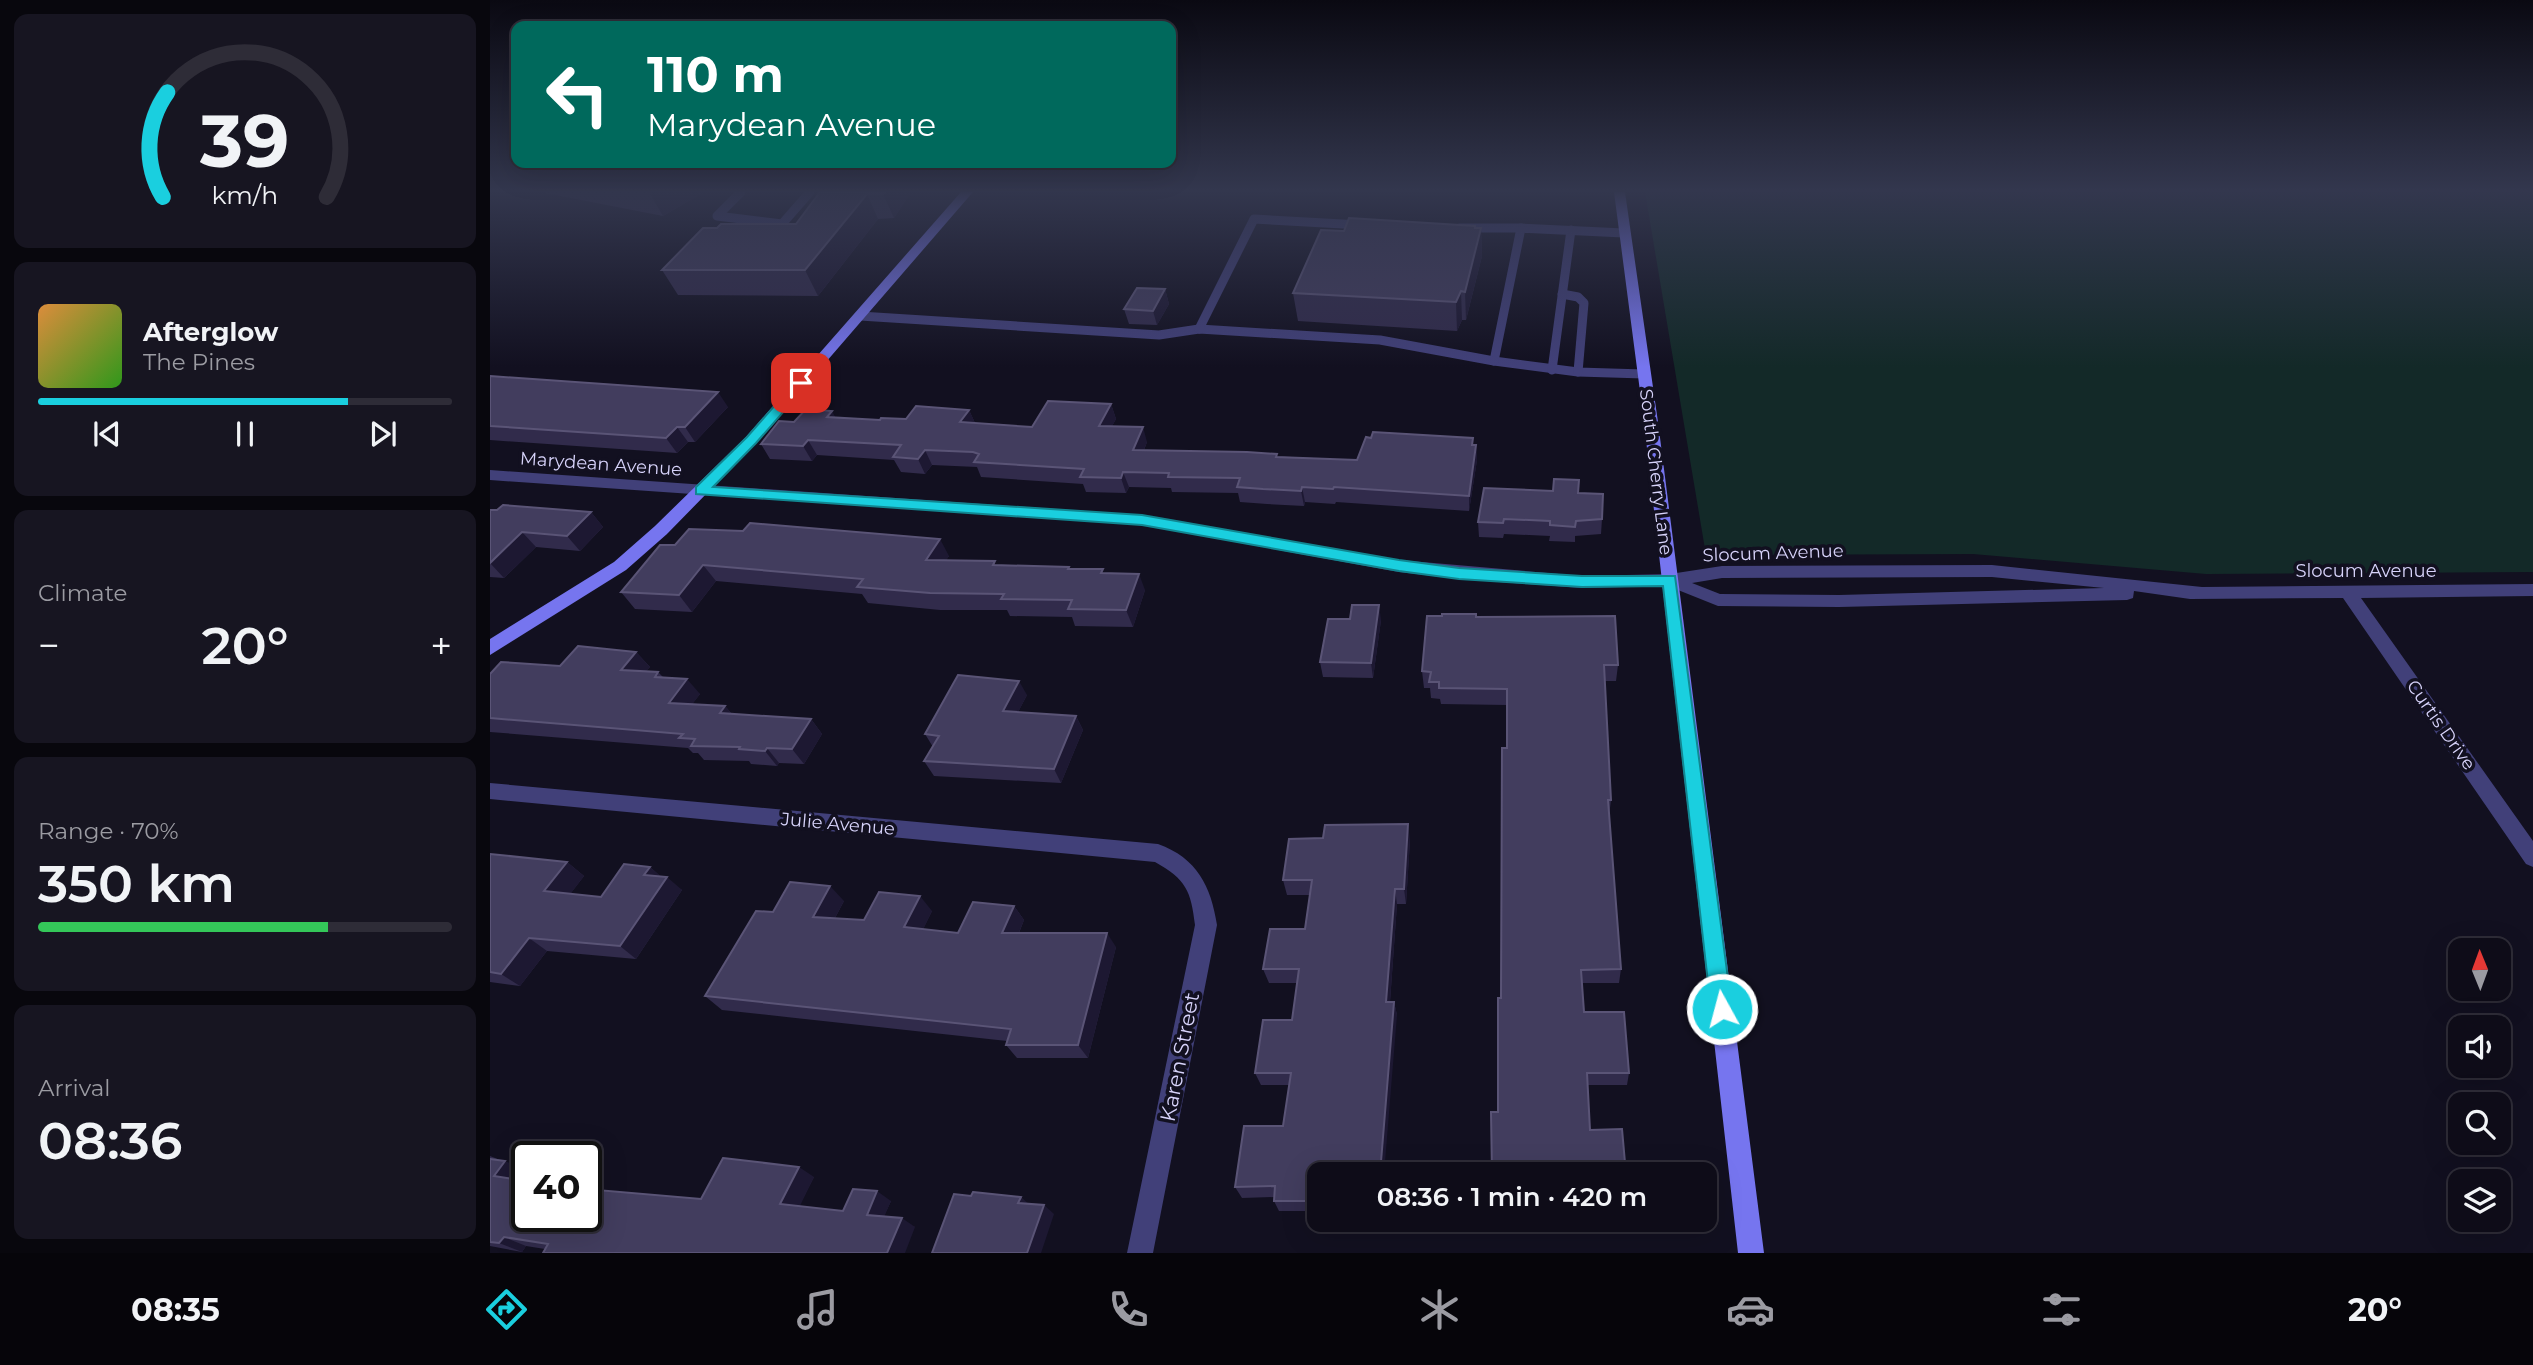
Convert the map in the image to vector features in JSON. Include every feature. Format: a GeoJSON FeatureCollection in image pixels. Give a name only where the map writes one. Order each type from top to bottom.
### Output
{"type":"FeatureCollection","features":[{"type":"Feature","properties":{"kind":"street"},"geometry":{"type":"LineString","coordinates":[[490,648],[620,566],[701,491],[751,440],[917,250]]}},
{"type":"Feature","properties":{"kind":"street","name":"South Cherry Lane"},"geometry":{"type":"LineString","coordinates":[[1626,250],[1670,580],[1751,1253]]}},
{"type":"Feature","properties":{"kind":"street","name":"Marydean Avenue"},"geometry":{"type":"LineString","coordinates":[[490,475],[1142,520],[1399,566],[1459,573],[1582,582],[1670,580]]}},
{"type":"Feature","properties":{"kind":"street","name":"Slocum Avenue"},"geometry":{"type":"LineString","coordinates":[[1670,580],[1722,572],[1992,571],[2199,593]]}},
{"type":"Feature","properties":{"kind":"street","name":"Slocum Avenue"},"geometry":{"type":"LineString","coordinates":[[1670,580],[1718,600],[1839,601],[2199,593],[2533,590]]}},
{"type":"Feature","properties":{"kind":"street","name":"Curtis Drive"},"geometry":{"type":"LineString","coordinates":[[2348,592],[2533,858]]}},
{"type":"Feature","properties":{"kind":"street","name":"Julie Avenue"},"geometry":{"type":"LineString","coordinates":[[490,791],[1158,853],[1183,866]]}},
{"type":"Feature","properties":{"kind":"street","name":"Karen Street"},"geometry":{"type":"LineString","coordinates":[[1140,1253],[1206,925],[1202,892],[1183,866]]}},
{"type":"Feature","properties":{"kind":"lane"},"geometry":{"type":"LineString","coordinates":[[1199,329],[1238,250]]}},
{"type":"Feature","properties":{"kind":"lane"},"geometry":{"type":"LineString","coordinates":[[1494,360],[1516,250]]}},
{"type":"Feature","properties":{"kind":"lane"},"geometry":{"type":"LineString","coordinates":[[1552,370],[1568,250]]}},
{"type":"Feature","properties":{"kind":"lane"},"geometry":{"type":"LineString","coordinates":[[1562,293],[1576,295],[1584,303],[1578,372]]}},
{"type":"Feature","properties":{"kind":"lane"},"geometry":{"type":"LineString","coordinates":[[860,316],[1159,335],[1199,329],[1380,340],[1552,370],[1644,374]]}},
{"type":"Feature","properties":{"kind":"green space"},"geometry":{"type":"Polygon","coordinates":[[[1655,250],[2533,250],[2533,572],[2206,574],[1973,554],[1706,555],[1655,250]]]}},
{"type":"Feature","properties":{"kind":"building"},"geometry":{"type":"Polygon","coordinates":[[[681,250],[821,250],[805,270],[662,270],[681,250]]]}},
{"type":"Feature","properties":{"kind":"building"},"geometry":{"type":"Polygon","coordinates":[[[1312,250],[1475,250],[1465,292],[1461,291],[1456,302],[1293,293],[1312,250]]]}},
{"type":"Feature","properties":{"kind":"building"},"geometry":{"type":"Polygon","coordinates":[[[1137,288],[1165,289],[1153,311],[1124,309],[1137,288]]]}},
{"type":"Feature","properties":{"kind":"building"},"geometry":{"type":"Polygon","coordinates":[[[490,376],[718,392],[685,427],[677,427],[666,438],[490,426],[490,376]]]}},
{"type":"Feature","properties":{"kind":"building"},"geometry":{"type":"Polygon","coordinates":[[[1048,401],[1111,404],[1099,426],[1143,427],[1133,450],[1247,452],[1277,454],[1276,457],[1357,460],[1366,437],[1371,438],[1373,432],[1473,438],[1472,445],[1476,445],[1469,496],[1334,487],[1302,487],[1301,491],[1263,489],[1237,487],[1240,478],[1168,477],[1169,473],[1123,472],[1121,478],[1080,477],[1084,469],[974,462],[979,454],[973,452],[925,450],[918,459],[893,457],[901,445],[808,440],[803,446],[761,444],[779,421],[794,422],[806,409],[832,411],[827,417],[880,420],[906,419],[916,406],[969,410],[960,422],[1032,427],[1048,401]]]}},
{"type":"Feature","properties":{"kind":"building"},"geometry":{"type":"Polygon","coordinates":[[[1554,479],[1579,480],[1578,493],[1603,494],[1602,519],[1576,521],[1575,527],[1550,525],[1550,521],[1504,519],[1503,523],[1478,522],[1484,488],[1553,491],[1554,479]]]}},
{"type":"Feature","properties":{"kind":"building"},"geometry":{"type":"Polygon","coordinates":[[[503,505],[591,512],[567,536],[522,532],[490,563],[490,510],[497,510],[503,505]]]}},
{"type":"Feature","properties":{"kind":"building"},"geometry":{"type":"Polygon","coordinates":[[[750,523],[940,539],[926,560],[995,561],[993,565],[1103,569],[1101,573],[1139,574],[1126,610],[1068,609],[1072,600],[1001,599],[1004,594],[930,593],[857,587],[863,579],[703,565],[679,595],[621,592],[660,545],[675,545],[689,529],[743,531],[750,523]]]}},
{"type":"Feature","properties":{"kind":"building"},"geometry":{"type":"Polygon","coordinates":[[[1352,605],[1379,605],[1371,663],[1320,662],[1328,619],[1350,619],[1352,605]]]}},
{"type":"Feature","properties":{"kind":"building"},"geometry":{"type":"Polygon","coordinates":[[[1427,616],[1615,616],[1618,665],[1604,665],[1611,800],[1608,800],[1621,969],[1581,970],[1584,1012],[1624,1012],[1629,1073],[1587,1073],[1590,1130],[1622,1129],[1625,1162],[1492,1162],[1491,1112],[1498,1112],[1502,748],[1507,748],[1507,689],[1439,688],[1439,682],[1429,682],[1431,672],[1422,671],[1427,616]]]}},
{"type":"Feature","properties":{"kind":"building"},"geometry":{"type":"Polygon","coordinates":[[[578,646],[636,652],[621,670],[658,672],[655,677],[687,679],[669,703],[725,706],[720,713],[811,719],[792,749],[767,748],[765,751],[739,749],[740,747],[691,746],[695,739],[679,738],[683,734],[490,718],[490,674],[501,662],[560,666],[578,646]]]}},
{"type":"Feature","properties":{"kind":"building"},"geometry":{"type":"Polygon","coordinates":[[[958,675],[1019,681],[1003,711],[1076,716],[1054,769],[924,761],[939,736],[925,734],[958,675]]]}},
{"type":"Feature","properties":{"kind":"building"},"geometry":{"type":"Polygon","coordinates":[[[1408,824],[1404,889],[1395,889],[1386,1002],[1394,1002],[1381,1162],[1307,1162],[1307,1201],[1274,1201],[1275,1186],[1235,1187],[1244,1126],[1283,1126],[1291,1073],[1255,1073],[1263,1020],[1292,1020],[1299,969],[1263,969],[1270,929],[1305,929],[1312,880],[1283,880],[1289,839],[1323,838],[1325,825],[1408,824]]]}},
{"type":"Feature","properties":{"kind":"building"},"geometry":{"type":"Polygon","coordinates":[[[490,854],[567,862],[544,891],[601,897],[624,864],[650,867],[644,875],[667,877],[620,946],[529,938],[501,974],[490,972],[490,854]]]}},
{"type":"Feature","properties":{"kind":"building"},"geometry":{"type":"Polygon","coordinates":[[[790,882],[830,886],[813,917],[864,920],[879,892],[920,896],[904,927],[958,933],[973,902],[1014,906],[1002,933],[1107,933],[1078,1045],[1006,1045],[1011,1029],[705,996],[756,911],[773,912],[790,882]]]}},
{"type":"Feature","properties":{"kind":"building"},"geometry":{"type":"Polygon","coordinates":[[[723,1158],[799,1167],[780,1204],[843,1211],[853,1189],[877,1191],[867,1215],[902,1218],[887,1253],[543,1253],[548,1244],[504,1237],[499,1243],[490,1242],[490,1159],[505,1161],[494,1176],[511,1179],[511,1232],[602,1232],[602,1190],[701,1199],[723,1158]]]}},
{"type":"Feature","properties":{"kind":"building"},"geometry":{"type":"Polygon","coordinates":[[[973,1192],[1021,1197],[1018,1203],[1044,1205],[1027,1253],[932,1253],[954,1194],[971,1196],[973,1192]]]}},
{"type":"Feature","properties":{"kind":"route"},"geometry":{"type":"LineString","coordinates":[[801,383],[701,491],[1142,520],[1399,566],[1459,573],[1582,582],[1670,580],[1722,1009]]}}]}
